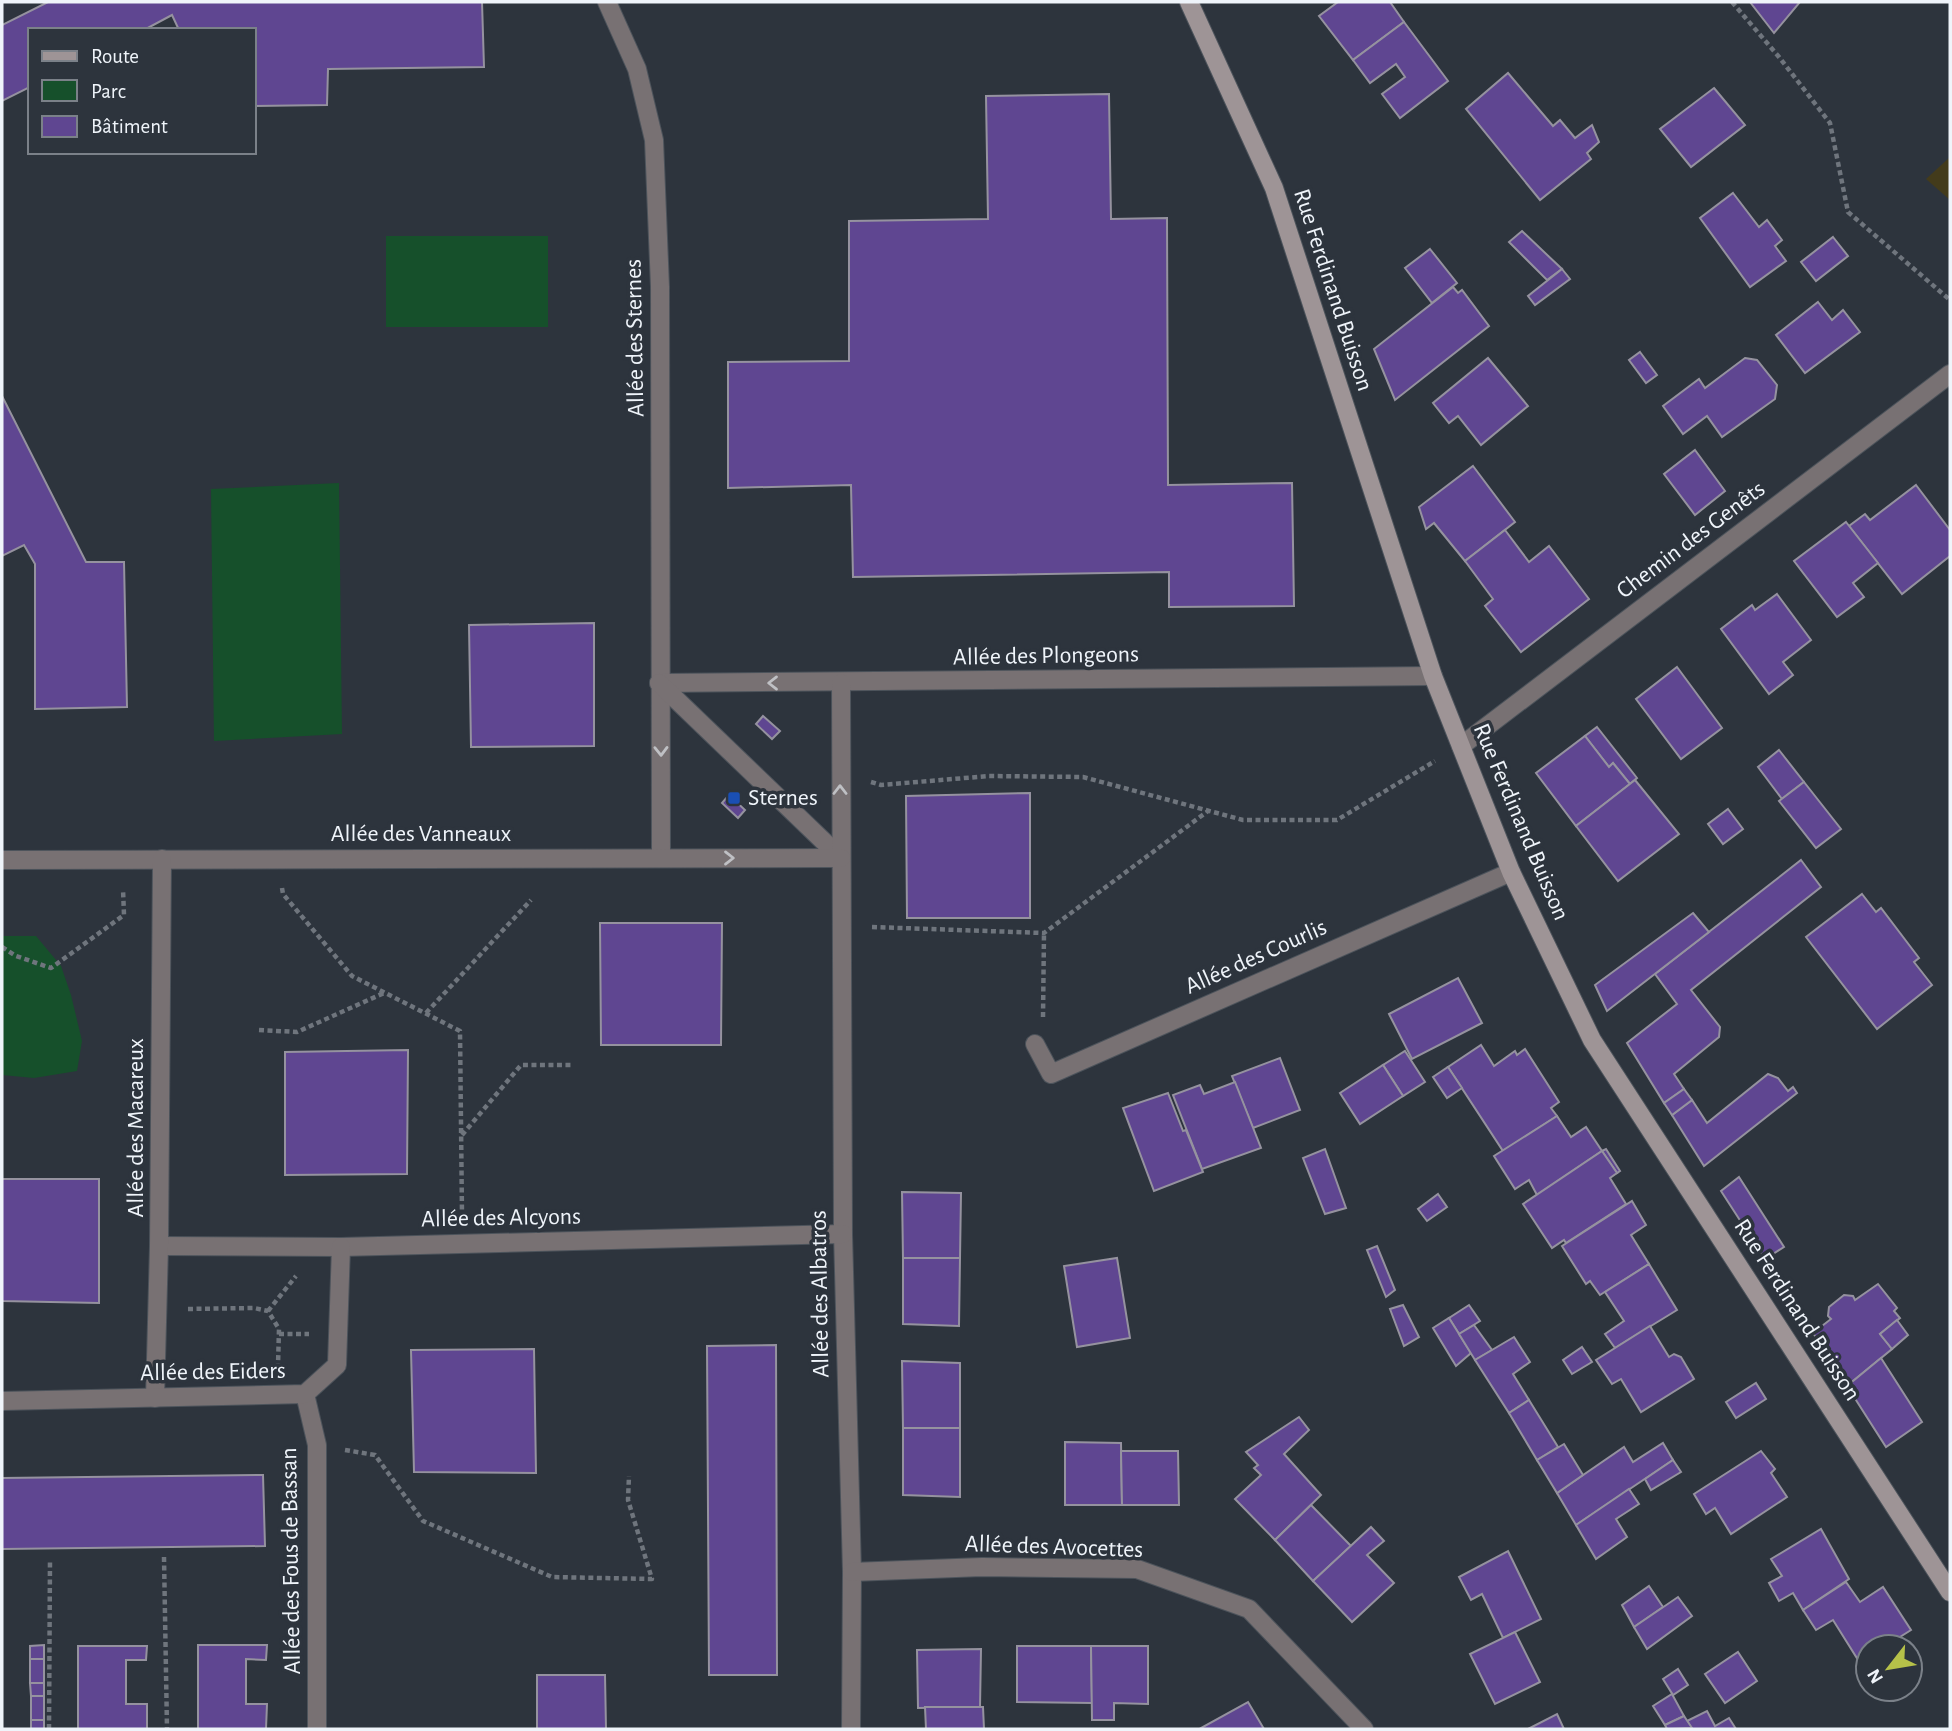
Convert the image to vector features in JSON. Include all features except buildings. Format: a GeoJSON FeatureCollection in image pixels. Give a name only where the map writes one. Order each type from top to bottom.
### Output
{"type":"FeatureCollection","features":[{"type":"Feature","properties":{"kind":"street","name":"Allée des Sternes"},"geometry":{"type":"LineString","coordinates":[[607,2],[637,69],[654,139],[660,287],[661,858]]}},
{"type":"Feature","properties":{"kind":"street","name":"Rue Ferdinand Buisson"},"geometry":{"type":"LineString","coordinates":[[1189,2],[1274,188],[1433,676],[1511,872],[1592,1040],[1950,1592]]}},
{"type":"Feature","properties":{"kind":"street","name":"Chemin des Genêts"},"geometry":{"type":"LineString","coordinates":[[1461,746],[1950,374]]}},
{"type":"Feature","properties":{"kind":"street","name":"Allée des Plongeons"},"geometry":{"type":"LineString","coordinates":[[659,683],[1433,676]]}},
{"type":"Feature","properties":{"kind":"street"},"geometry":{"type":"LineString","coordinates":[[659,683],[841,858]]}},
{"type":"Feature","properties":{"kind":"street","name":"Allée des Albatros"},"geometry":{"type":"LineString","coordinates":[[841,683],[843,1234],[852,1572],[851,1729]]}},
{"type":"Feature","properties":{"kind":"street","name":"Allée des Vanneaux"},"geometry":{"type":"LineString","coordinates":[[2,860],[841,858]]}},
{"type":"Feature","properties":{"kind":"street","name":"Allée des Macareux"},"geometry":{"type":"LineString","coordinates":[[155,1398],[162,859]]}},
{"type":"Feature","properties":{"kind":"street","name":"Allée des Courlis"},"geometry":{"type":"LineString","coordinates":[[1035,1044],[1051,1074],[1511,872]]}},
{"type":"Feature","properties":{"kind":"street","name":"Allée des Alcyons"},"geometry":{"type":"LineString","coordinates":[[159,1246],[341,1247],[843,1234]]}},
{"type":"Feature","properties":{"kind":"street","name":"Allée des Eiders"},"geometry":{"type":"LineString","coordinates":[[2,1401],[305,1394],[337,1365],[341,1247]]}},
{"type":"Feature","properties":{"kind":"street","name":"Allée des Fous de Bassan"},"geometry":{"type":"LineString","coordinates":[[305,1394],[317,1445],[317,1729]]}},
{"type":"Feature","properties":{"kind":"street","name":"Allée des Avocettes"},"geometry":{"type":"LineString","coordinates":[[852,1572],[982,1567],[1137,1569],[1249,1609],[1364,1729]]}},
{"type":"Feature","properties":{"kind":"path"},"geometry":{"type":"LineString","coordinates":[[1732,2],[1830,123],[1848,212],[1950,300]]}},
{"type":"Feature","properties":{"kind":"path"},"geometry":{"type":"LineString","coordinates":[[840,773],[881,785],[989,776],[1083,777],[1243,820],[1337,820],[1461,746]]}},
{"type":"Feature","properties":{"kind":"path"},"geometry":{"type":"LineString","coordinates":[[872,927],[1044,933],[1208,811]]}},
{"type":"Feature","properties":{"kind":"path"},"geometry":{"type":"LineString","coordinates":[[2,947],[16,956],[51,968],[124,915],[122,859]]}},
{"type":"Feature","properties":{"kind":"path"},"geometry":{"type":"LineString","coordinates":[[278,859],[284,894],[352,976],[460,1031],[462,1244]]}},
{"type":"Feature","properties":{"kind":"path"},"geometry":{"type":"LineString","coordinates":[[426,1013],[531,900]]}},
{"type":"Feature","properties":{"kind":"path"},"geometry":{"type":"LineString","coordinates":[[1035,1044],[1044,1010],[1044,933]]}},
{"type":"Feature","properties":{"kind":"path"},"geometry":{"type":"LineString","coordinates":[[259,1030],[297,1032],[385,993]]}},
{"type":"Feature","properties":{"kind":"path"},"geometry":{"type":"LineString","coordinates":[[461,1135],[521,1065],[571,1065]]}},
{"type":"Feature","properties":{"kind":"path"},"geometry":{"type":"LineString","coordinates":[[158,1310],[254,1308],[268,1311],[279,1329],[277,1395]]}},
{"type":"Feature","properties":{"kind":"path"},"geometry":{"type":"LineString","coordinates":[[317,1445],[375,1455],[423,1521],[552,1577],[652,1579],[628,1500],[629,1476]]}},
{"type":"Feature","properties":{"kind":"path"},"geometry":{"type":"LineString","coordinates":[[164,1557],[166,1729]]}},
{"type":"Feature","properties":{"kind":"path"},"geometry":{"type":"LineString","coordinates":[[49,1729],[50,1559]]}},
{"type":"Feature","properties":{"kind":"green space"},"geometry":{"type":"Polygon","coordinates":[[[386,236],[548,236],[548,327],[386,327],[386,236]]]}},
{"type":"Feature","properties":{"kind":"green space"},"geometry":{"type":"Polygon","coordinates":[[[339,483],[342,734],[214,741],[211,489],[339,483]]]}},
{"type":"Feature","properties":{"kind":"green space"},"geometry":{"type":"Polygon","coordinates":[[[2,936],[36,936],[61,966],[82,1041],[77,1071],[34,1078],[2,1075],[2,936]]]}},
{"type":"Feature","properties":{"kind":"sand"},"geometry":{"type":"Polygon","coordinates":[[[1950,157],[1950,200],[1926,179],[1950,157]]]}},
{"type":"Feature","properties":{"kind":"place","name":"Sternes"},"geometry":{"type":"Point","coordinates":[734,798]}}]}
